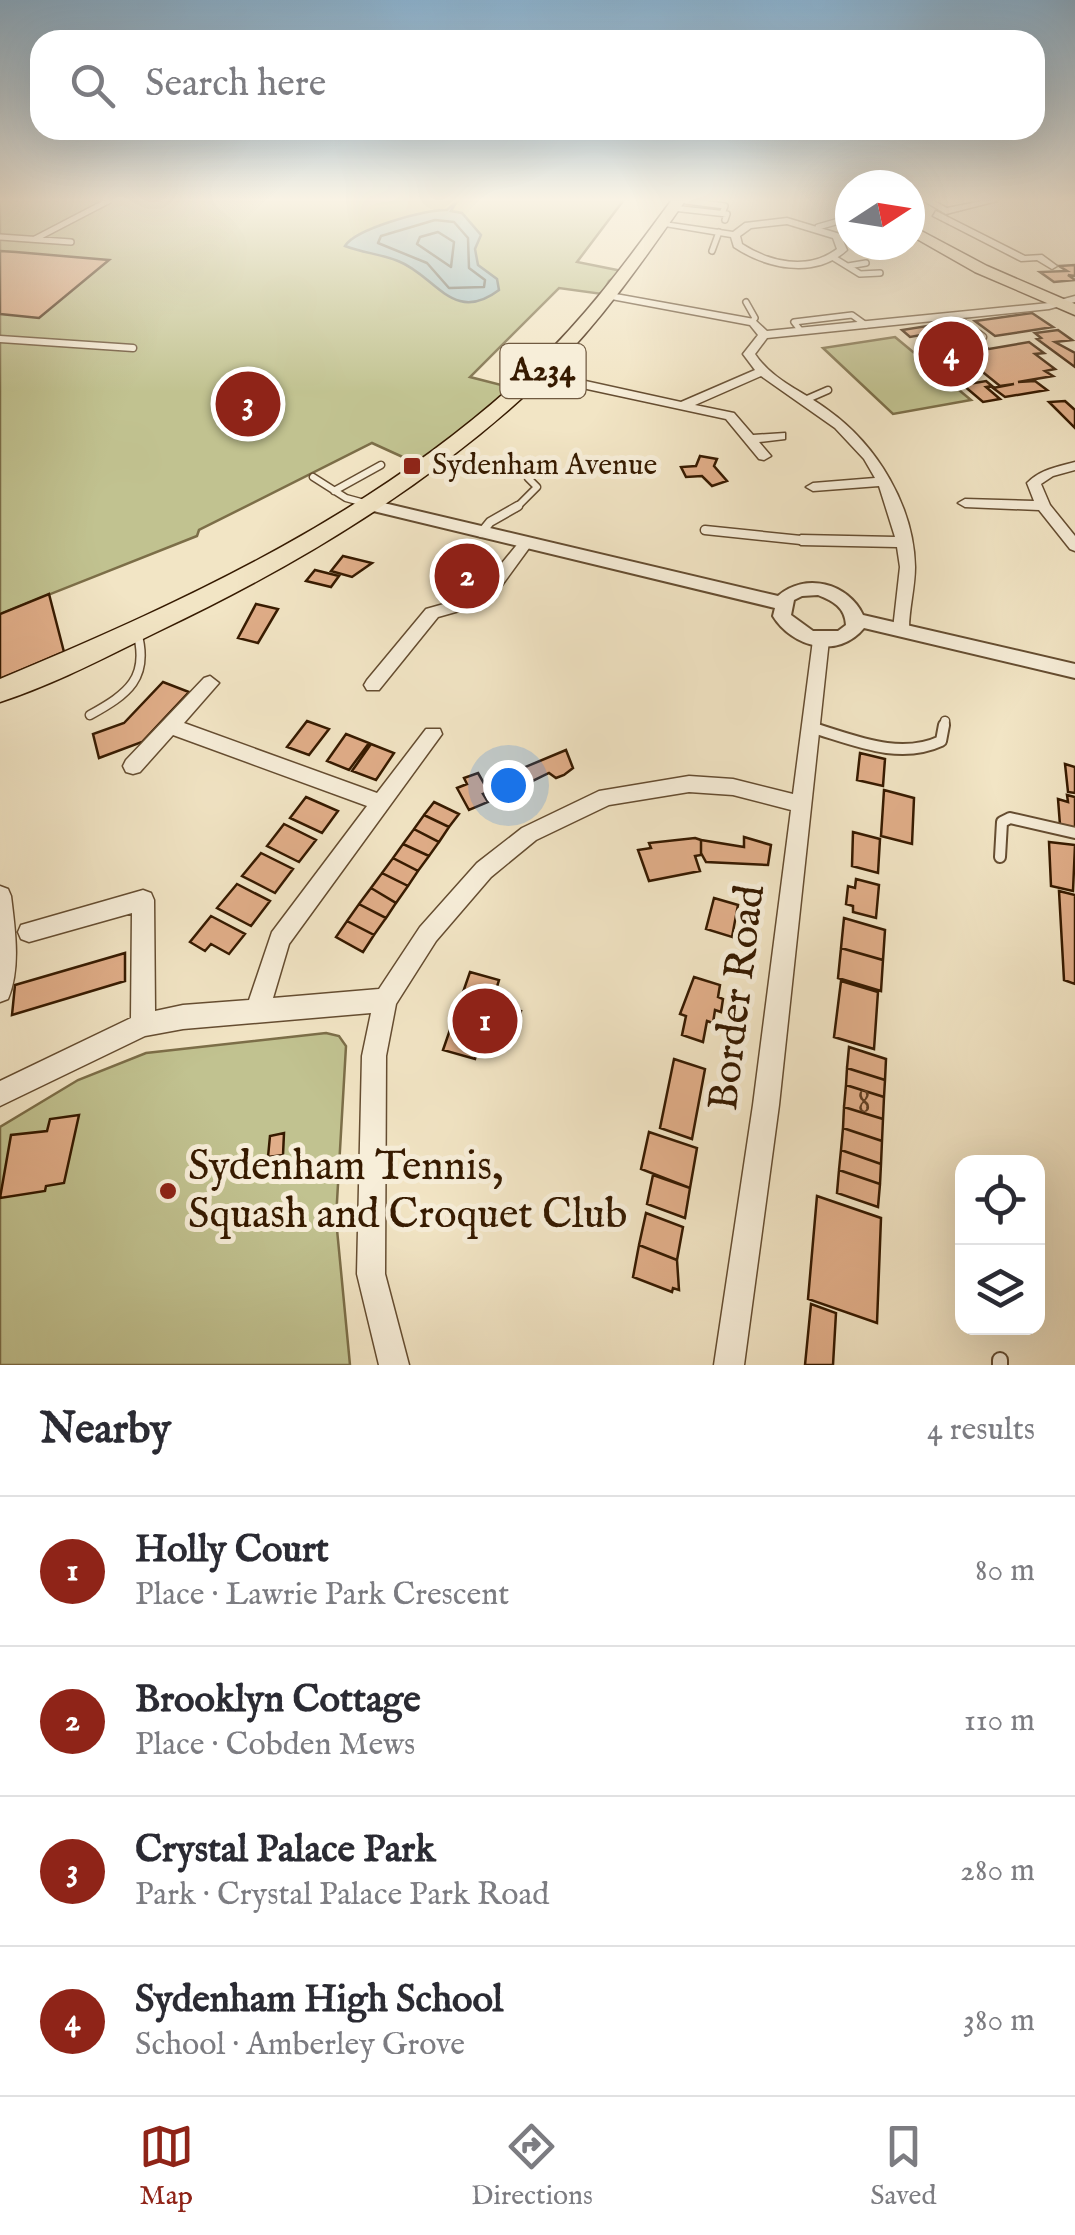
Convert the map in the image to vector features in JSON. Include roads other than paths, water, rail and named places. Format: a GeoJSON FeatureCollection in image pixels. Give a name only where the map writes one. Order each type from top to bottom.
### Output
{"type":"FeatureCollection","features":[{"type":"Feature","properties":{"kind":"main road","name":"A234"},"geometry":{"type":"LineString","coordinates":[[0,691],[211,599],[371,505],[450,453],[540,376],[633,265]]}},
{"type":"Feature","properties":{"kind":"main road"},"geometry":{"type":"LineString","coordinates":[[974,265],[1070,304]]}},
{"type":"Feature","properties":{"kind":"street"},"geometry":{"type":"LineString","coordinates":[[1048,265],[1052,266]]}},
{"type":"Feature","properties":{"kind":"street"},"geometry":{"type":"LineString","coordinates":[[610,296],[752,322],[764,335]]}},
{"type":"Feature","properties":{"kind":"street"},"geometry":{"type":"LineString","coordinates":[[901,629],[907,561],[893,498],[866,448],[805,400],[760,373],[749,354],[764,335],[1070,304]]}},
{"type":"Feature","properties":{"kind":"street"},"geometry":{"type":"LineString","coordinates":[[682,406],[760,373]]}},
{"type":"Feature","properties":{"kind":"street"},"geometry":{"type":"LineString","coordinates":[[540,376],[730,416],[764,456]]}},
{"type":"Feature","properties":{"kind":"street"},"geometry":{"type":"LineString","coordinates":[[754,440],[780,436]]}},
{"type":"Feature","properties":{"kind":"street"},"geometry":{"type":"LineString","coordinates":[[1075,466],[1048,473],[1034,483],[1043,506],[1070,531],[1075,546]]}},
{"type":"Feature","properties":{"kind":"street"},"geometry":{"type":"LineString","coordinates":[[814,487],[884,481]]}},
{"type":"Feature","properties":{"kind":"street"},"geometry":{"type":"LineString","coordinates":[[965,503],[1043,506]]}},
{"type":"Feature","properties":{"kind":"street"},"geometry":{"type":"LineString","coordinates":[[371,505],[782,603]]}},
{"type":"Feature","properties":{"kind":"street"},"geometry":{"type":"LineString","coordinates":[[801,540],[900,542]]}},
{"type":"Feature","properties":{"kind":"street"},"geometry":{"type":"LineString","coordinates":[[372,685],[432,613],[471,602],[494,584],[525,544]]}},
{"type":"Feature","properties":{"kind":"street"},"geometry":{"type":"LineString","coordinates":[[782,603],[799,590],[828,592],[851,606],[856,620]]}},
{"type":"Feature","properties":{"kind":"street"},"geometry":{"type":"LineString","coordinates":[[782,603],[782,616],[792,629],[821,640],[844,637],[856,620]]}},
{"type":"Feature","properties":{"kind":"street"},"geometry":{"type":"LineString","coordinates":[[856,620],[1075,672]]}},
{"type":"Feature","properties":{"kind":"street","name":"Border Road"},"geometry":{"type":"LineString","coordinates":[[728,1365],[766,1105],[821,640]]}},
{"type":"Feature","properties":{"kind":"street"},"geometry":{"type":"LineString","coordinates":[[133,766],[210,682]]}},
{"type":"Feature","properties":{"kind":"street"},"geometry":{"type":"LineString","coordinates":[[170,726],[381,804]]}},
{"type":"Feature","properties":{"kind":"street"},"geometry":{"type":"LineString","coordinates":[[257,1011],[280,938],[433,734]]}},
{"type":"Feature","properties":{"kind":"street"},"geometry":{"type":"LineString","coordinates":[[394,1365],[371,1274],[374,1056],[385,1000],[428,934],[484,870],[529,834],[630,790],[689,784],[733,787],[801,804]]}},
{"type":"Feature","properties":{"kind":"street"},"geometry":{"type":"LineString","coordinates":[[0,896],[5,942],[0,991]]}},
{"type":"Feature","properties":{"kind":"street"},"geometry":{"type":"LineString","coordinates":[[28,932],[144,900],[143,1025]]}},
{"type":"Feature","properties":{"kind":"street"},"geometry":{"type":"LineString","coordinates":[[0,1094],[143,1025],[385,1000]]}},
{"type":"Feature","properties":{"kind":"lane"},"geometry":{"type":"LineString","coordinates":[[848,266],[856,265]]}},
{"type":"Feature","properties":{"kind":"lane"},"geometry":{"type":"LineString","coordinates":[[848,266],[860,274],[880,273]]}},
{"type":"Feature","properties":{"kind":"lane"},"geometry":{"type":"LineString","coordinates":[[746,302],[754,318],[752,322]]}},
{"type":"Feature","properties":{"kind":"lane"},"geometry":{"type":"LineString","coordinates":[[955,316],[983,337]]}},
{"type":"Feature","properties":{"kind":"lane"},"geometry":{"type":"LineString","coordinates":[[0,339],[133,348]]}},
{"type":"Feature","properties":{"kind":"lane"},"geometry":{"type":"LineString","coordinates":[[805,400],[828,390]]}},
{"type":"Feature","properties":{"kind":"lane"},"geometry":{"type":"LineString","coordinates":[[334,492],[381,465]]}},
{"type":"Feature","properties":{"kind":"lane"},"geometry":{"type":"LineString","coordinates":[[313,477],[334,492],[371,505]]}},
{"type":"Feature","properties":{"kind":"lane"},"geometry":{"type":"LineString","coordinates":[[481,533],[490,522],[510,514],[537,487],[528,478]]}},
{"type":"Feature","properties":{"kind":"lane"},"geometry":{"type":"LineString","coordinates":[[705,530],[801,540]]}},
{"type":"Feature","properties":{"kind":"lane"},"geometry":{"type":"LineString","coordinates":[[90,715],[116,701],[143,676],[146,656],[137,632]]}},
{"type":"Feature","properties":{"kind":"lane"},"geometry":{"type":"LineString","coordinates":[[810,727],[892,747],[922,749],[941,742],[946,721]]}},
{"type":"Feature","properties":{"kind":"lane"},"geometry":{"type":"LineString","coordinates":[[1000,856],[1002,822],[1010,818],[1075,833]]}},
{"type":"Feature","properties":{"kind":"water"},"geometry":{"type":"Polygon","coordinates":[[[405,265],[478,265],[497,279],[499,290],[483,299],[457,300],[405,265]]]}},
{"type":"Feature","properties":{"kind":"place","name":"Sydenham High School"},"geometry":{"type":"Point","coordinates":[951,354]}},
{"type":"Feature","properties":{"kind":"place","name":"Crystal Palace Park"},"geometry":{"type":"Point","coordinates":[248,404]}},
{"type":"Feature","properties":{"kind":"place","name":"Sydenham Avenue"},"geometry":{"type":"Point","coordinates":[412,466]}},
{"type":"Feature","properties":{"kind":"place","name":"Brooklyn Cottage"},"geometry":{"type":"Point","coordinates":[467,576]}},
{"type":"Feature","properties":{"kind":"place","name":"Holly Court"},"geometry":{"type":"Point","coordinates":[485,1021]}},
{"type":"Feature","properties":{"kind":"place","name":"Sydenham Tennis, Squash and Croquet Club"},"geometry":{"type":"Point","coordinates":[168,1191]}}]}
